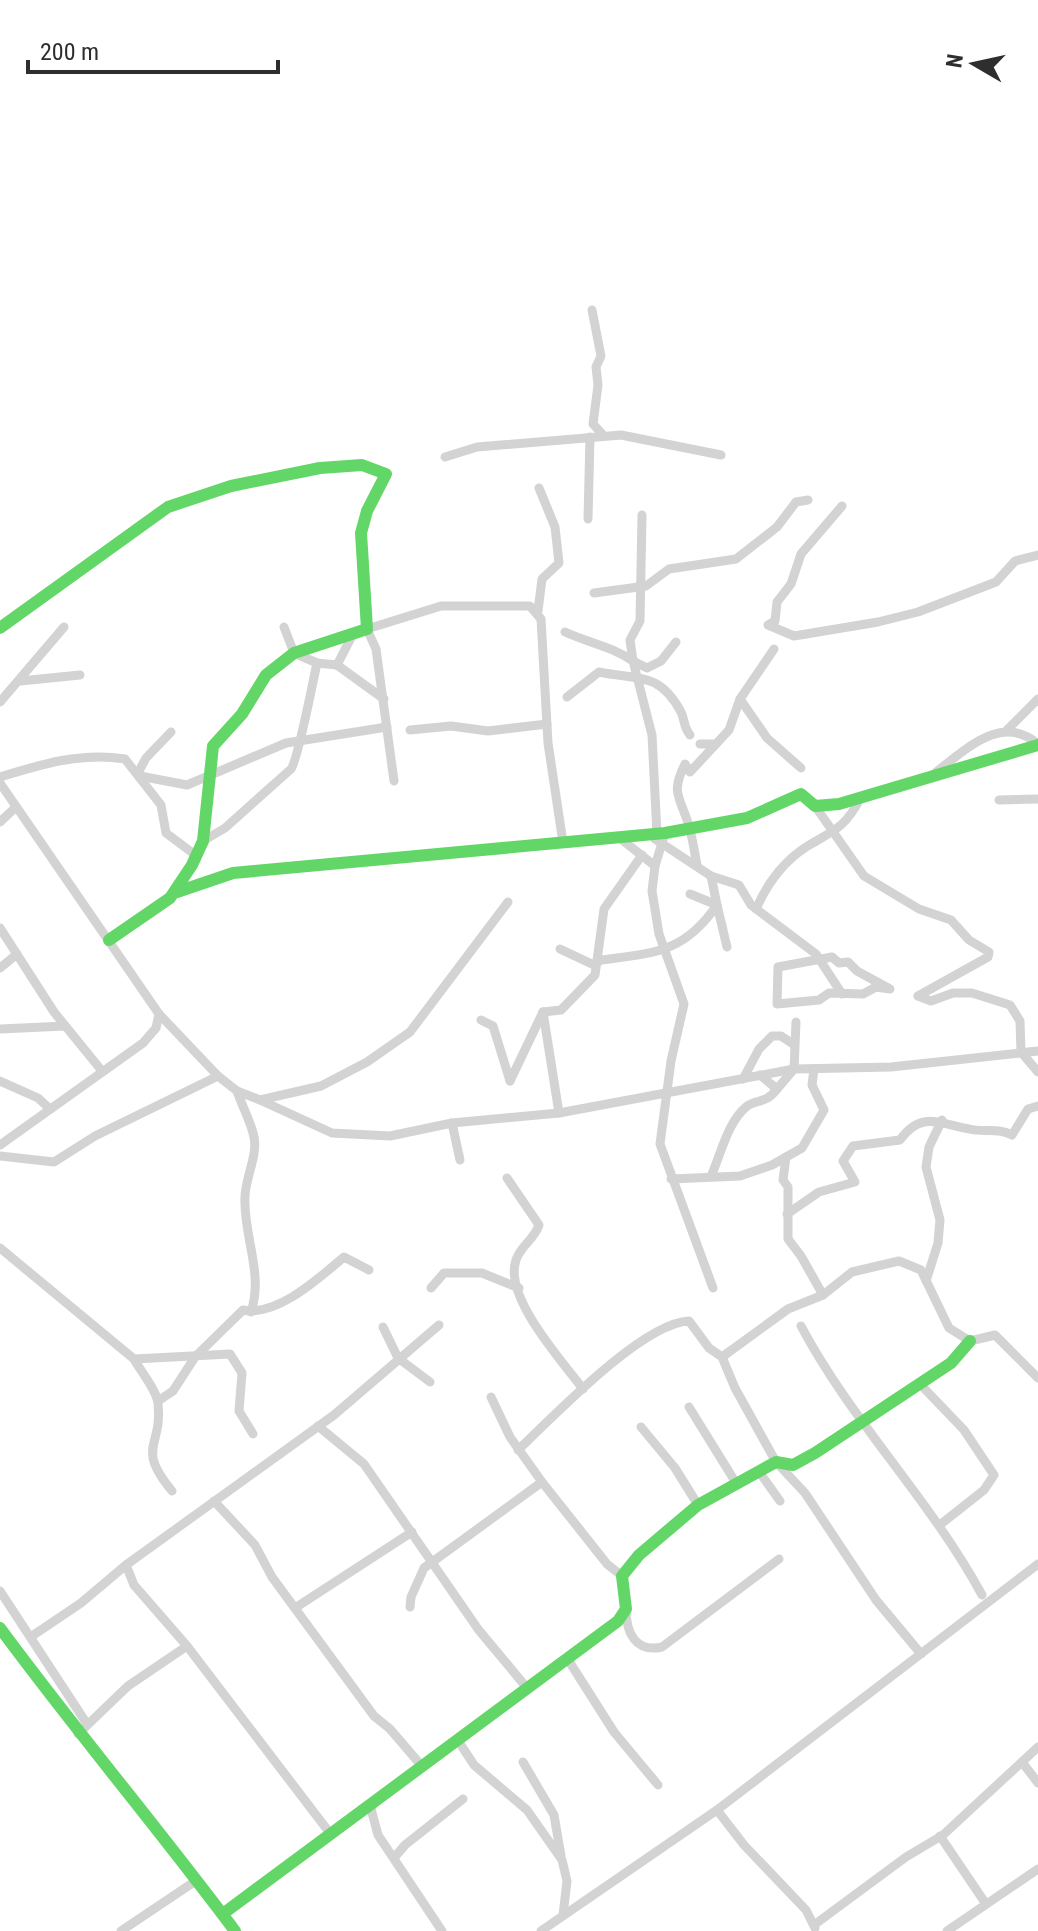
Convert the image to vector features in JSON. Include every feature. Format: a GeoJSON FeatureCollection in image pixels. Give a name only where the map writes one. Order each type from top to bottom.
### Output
{"type":"FeatureCollection","features":[{"type":"Feature","properties":{"kind":"main road"},"geometry":{"type":"LineString","coordinates":[[0,628],[168,507],[231,486],[320,468],[362,465],[381,470],[386,475],[367,511],[361,533],[367,629],[294,653],[266,675],[242,714],[215,742],[203,841],[177,892]]}},
{"type":"Feature","properties":{"kind":"main road"},"geometry":{"type":"LineString","coordinates":[[109,940],[177,892],[233,873],[658,836],[747,818],[801,794],[815,806],[860,799],[936,772],[1038,744]]}},
{"type":"Feature","properties":{"kind":"main road"},"geometry":{"type":"LineString","coordinates":[[224,1913],[378,1795],[618,1621],[626,1609],[622,1576],[639,1555],[698,1505],[776,1462],[793,1465],[962,1354],[970,1341]]}},
{"type":"Feature","properties":{"kind":"main road"},"geometry":{"type":"LineString","coordinates":[[0,1628],[78,1734],[224,1913],[235,1931]]}},
{"type":"Feature","properties":{"kind":"street"},"geometry":{"type":"LineString","coordinates":[[592,310],[601,356],[596,367],[598,385],[593,424],[604,436]]}},
{"type":"Feature","properties":{"kind":"street"},"geometry":{"type":"LineString","coordinates":[[445,457],[477,447],[604,436],[650,438],[686,451],[721,455]]}},
{"type":"Feature","properties":{"kind":"street"},"geometry":{"type":"LineString","coordinates":[[588,519],[590,437]]}},
{"type":"Feature","properties":{"kind":"street"},"geometry":{"type":"LineString","coordinates":[[539,488],[555,527],[559,563],[542,579],[538,611],[547,724],[562,836]]}},
{"type":"Feature","properties":{"kind":"street"},"geometry":{"type":"LineString","coordinates":[[594,593],[646,586],[669,569],[736,559],[777,527],[796,502],[808,500]]}},
{"type":"Feature","properties":{"kind":"street"},"geometry":{"type":"LineString","coordinates":[[842,506],[801,554],[791,584],[777,602],[775,621],[768,625],[794,636],[918,612],[996,582],[1015,561],[1038,555]]}},
{"type":"Feature","properties":{"kind":"street"},"geometry":{"type":"LineString","coordinates":[[642,515],[644,534],[638,588],[640,621],[630,640],[635,675],[652,735],[658,836],[654,903],[664,952],[684,1004],[671,1061],[660,1144],[713,1288]]}},
{"type":"Feature","properties":{"kind":"street"},"geometry":{"type":"LineString","coordinates":[[394,781],[376,649],[367,629],[441,606],[525,605],[538,611]]}},
{"type":"Feature","properties":{"kind":"street"},"geometry":{"type":"LineString","coordinates":[[0,702],[64,627]]}},
{"type":"Feature","properties":{"kind":"street"},"geometry":{"type":"LineString","coordinates":[[284,627],[294,653],[317,663],[337,665],[384,699]]}},
{"type":"Feature","properties":{"kind":"street"},"geometry":{"type":"LineString","coordinates":[[565,632],[590,644],[612,647],[647,668],[661,661],[676,642]]}},
{"type":"Feature","properties":{"kind":"street"},"geometry":{"type":"LineString","coordinates":[[337,665],[353,634]]}},
{"type":"Feature","properties":{"kind":"street"},"geometry":{"type":"LineString","coordinates":[[697,865],[689,828],[678,802],[682,771],[685,764],[691,771],[729,730],[740,699],[774,649]]}},
{"type":"Feature","properties":{"kind":"street"},"geometry":{"type":"LineString","coordinates":[[203,841],[225,828],[294,765],[317,663]]}},
{"type":"Feature","properties":{"kind":"street"},"geometry":{"type":"LineString","coordinates":[[567,697],[599,672],[635,675],[657,683],[683,715],[683,726],[690,735]]}},
{"type":"Feature","properties":{"kind":"street"},"geometry":{"type":"LineString","coordinates":[[20,681],[80,675]]}},
{"type":"Feature","properties":{"kind":"street"},"geometry":{"type":"LineString","coordinates":[[740,699],[767,738],[801,768]]}},
{"type":"Feature","properties":{"kind":"street"},"geometry":{"type":"LineString","coordinates":[[1007,730],[1038,699]]}},
{"type":"Feature","properties":{"kind":"street"},"geometry":{"type":"LineString","coordinates":[[410,730],[451,726],[488,731],[547,724]]}},
{"type":"Feature","properties":{"kind":"street"},"geometry":{"type":"LineString","coordinates":[[139,774],[187,785],[298,741],[387,727]]}},
{"type":"Feature","properties":{"kind":"street"},"geometry":{"type":"LineString","coordinates":[[936,772],[984,737],[1007,730],[1024,733],[1038,744]]}},
{"type":"Feature","properties":{"kind":"street"},"geometry":{"type":"LineString","coordinates":[[139,774],[146,758],[171,732]]}},
{"type":"Feature","properties":{"kind":"street"},"geometry":{"type":"LineString","coordinates":[[700,744],[716,744]]}},
{"type":"Feature","properties":{"kind":"street"},"geometry":{"type":"LineString","coordinates":[[0,777],[57,759],[104,756],[125,759],[161,805],[166,833],[194,854],[192,865]]}},
{"type":"Feature","properties":{"kind":"street"},"geometry":{"type":"LineString","coordinates":[[0,783],[159,1014],[218,1076],[237,1091],[320,1129],[347,1136],[405,1135],[452,1123],[559,1113],[794,1069],[891,1067],[1038,1051]]}},
{"type":"Feature","properties":{"kind":"street"},"geometry":{"type":"LineString","coordinates":[[756,909],[767,884],[783,867],[805,848],[836,832],[849,819],[860,799]]}},
{"type":"Feature","properties":{"kind":"street"},"geometry":{"type":"LineString","coordinates":[[999,800],[1038,799]]}},
{"type":"Feature","properties":{"kind":"street"},"geometry":{"type":"LineString","coordinates":[[815,806],[864,876],[919,909],[951,920],[969,940],[989,952],[988,957],[919,994],[918,998],[931,1001],[953,993],[972,993],[1010,1005],[1020,1021],[1021,1052],[1038,1072]]}},
{"type":"Feature","properties":{"kind":"street"},"geometry":{"type":"LineString","coordinates":[[0,822],[16,807]]}},
{"type":"Feature","properties":{"kind":"street"},"geometry":{"type":"LineString","coordinates":[[658,836],[711,876],[739,885],[756,909],[820,958],[842,994]]}},
{"type":"Feature","properties":{"kind":"street"},"geometry":{"type":"LineString","coordinates":[[621,839],[655,866]]}},
{"type":"Feature","properties":{"kind":"street"},"geometry":{"type":"LineString","coordinates":[[543,1012],[561,1010],[595,975],[604,909],[612,893],[642,855]]}},
{"type":"Feature","properties":{"kind":"street"},"geometry":{"type":"LineString","coordinates":[[711,876],[727,947]]}},
{"type":"Feature","properties":{"kind":"street"},"geometry":{"type":"LineString","coordinates":[[690,894],[717,905]]}},
{"type":"Feature","properties":{"kind":"street"},"geometry":{"type":"LineString","coordinates":[[260,1100],[321,1086],[367,1062],[410,1032],[508,902]]}},
{"type":"Feature","properties":{"kind":"street"},"geometry":{"type":"LineString","coordinates":[[594,965],[601,960],[664,952],[705,922],[717,905]]}},
{"type":"Feature","properties":{"kind":"street"},"geometry":{"type":"LineString","coordinates":[[0,928],[65,1026],[102,1071]]}},
{"type":"Feature","properties":{"kind":"street"},"geometry":{"type":"LineString","coordinates":[[0,947],[15,952]]}},
{"type":"Feature","properties":{"kind":"street"},"geometry":{"type":"LineString","coordinates":[[560,949],[594,965]]}},
{"type":"Feature","properties":{"kind":"street"},"geometry":{"type":"LineString","coordinates":[[0,977],[3,967],[15,952]]}},
{"type":"Feature","properties":{"kind":"street"},"geometry":{"type":"LineString","coordinates":[[820,958],[848,962],[857,971],[890,989],[876,987],[863,994],[842,994],[829,993],[819,1000],[777,1004],[778,967],[820,958]]}},
{"type":"Feature","properties":{"kind":"street"},"geometry":{"type":"LineString","coordinates":[[481,1020],[493,1026],[510,1081],[543,1012]]}},
{"type":"Feature","properties":{"kind":"street"},"geometry":{"type":"LineString","coordinates":[[543,1012],[559,1113]]}},
{"type":"Feature","properties":{"kind":"street"},"geometry":{"type":"LineString","coordinates":[[0,1145],[143,1043],[156,1028],[159,1014]]}},
{"type":"Feature","properties":{"kind":"street"},"geometry":{"type":"LineString","coordinates":[[712,1174],[733,1123],[747,1105],[768,1100],[794,1069],[796,1022]]}},
{"type":"Feature","properties":{"kind":"street"},"geometry":{"type":"LineString","coordinates":[[0,1029],[65,1026]]}},
{"type":"Feature","properties":{"kind":"street"},"geometry":{"type":"LineString","coordinates":[[743,1079],[759,1049],[772,1036],[781,1036],[793,1044]]}},
{"type":"Feature","properties":{"kind":"street"},"geometry":{"type":"LineString","coordinates":[[671,1179],[712,1174],[740,1176],[802,1148],[824,1110],[812,1085],[814,1069]]}},
{"type":"Feature","properties":{"kind":"street"},"geometry":{"type":"LineString","coordinates":[[760,1075],[777,1089]]}},
{"type":"Feature","properties":{"kind":"street"},"geometry":{"type":"LineString","coordinates":[[0,1156],[54,1162],[95,1136],[218,1076]]}},
{"type":"Feature","properties":{"kind":"street"},"geometry":{"type":"LineString","coordinates":[[0,1081],[38,1098],[50,1109]]}},
{"type":"Feature","properties":{"kind":"street"},"geometry":{"type":"LineString","coordinates":[[237,1091],[255,1138],[245,1193],[244,1220],[251,1240],[257,1294],[251,1312]]}},
{"type":"Feature","properties":{"kind":"street"},"geometry":{"type":"LineString","coordinates":[[787,1214],[819,1192],[855,1182],[843,1161],[853,1146],[900,1140],[908,1129],[942,1120],[970,1130],[998,1128],[1012,1135],[1028,1109],[1038,1106]]}},
{"type":"Feature","properties":{"kind":"street"},"geometry":{"type":"LineString","coordinates":[[925,1285],[938,1243],[940,1220],[926,1167],[929,1147],[942,1120]]}},
{"type":"Feature","properties":{"kind":"street"},"geometry":{"type":"LineString","coordinates":[[452,1123],[460,1160]]}},
{"type":"Feature","properties":{"kind":"street"},"geometry":{"type":"LineString","coordinates":[[786,1157],[783,1180],[788,1187],[788,1239],[823,1295]]}},
{"type":"Feature","properties":{"kind":"street"},"geometry":{"type":"LineString","coordinates":[[502,1281],[514,1271],[523,1245],[535,1237],[539,1225],[507,1178]]}},
{"type":"Feature","properties":{"kind":"street"},"geometry":{"type":"LineString","coordinates":[[0,1248],[134,1359],[158,1401],[152,1446],[154,1468],[172,1491]]}},
{"type":"Feature","properties":{"kind":"street"},"geometry":{"type":"LineString","coordinates":[[158,1401],[173,1391],[195,1357],[243,1310],[258,1313],[311,1284],[344,1257],[369,1270]]}},
{"type":"Feature","properties":{"kind":"street"},"geometry":{"type":"LineString","coordinates":[[722,1357],[788,1309],[823,1295],[852,1272],[899,1261],[921,1270],[925,1285],[949,1328],[970,1341],[995,1335],[1038,1378]]}},
{"type":"Feature","properties":{"kind":"street"},"geometry":{"type":"LineString","coordinates":[[514,1271],[542,1339],[583,1389]]}},
{"type":"Feature","properties":{"kind":"street"},"geometry":{"type":"LineString","coordinates":[[431,1288],[444,1273],[482,1273],[519,1288]]}},
{"type":"Feature","properties":{"kind":"street"},"geometry":{"type":"LineString","coordinates":[[518,1450],[583,1389],[634,1347],[679,1322],[689,1321],[709,1348],[722,1357],[735,1388],[776,1462],[805,1493],[876,1600],[921,1654]]}},
{"type":"Feature","properties":{"kind":"street"},"geometry":{"type":"LineString","coordinates":[[32,1636],[81,1603],[126,1565],[318,1426],[439,1325]]}},
{"type":"Feature","properties":{"kind":"street"},"geometry":{"type":"LineString","coordinates":[[801,1326],[828,1377],[941,1524],[982,1595]]}},
{"type":"Feature","properties":{"kind":"street"},"geometry":{"type":"LineString","coordinates":[[383,1327],[398,1358],[430,1382]]}},
{"type":"Feature","properties":{"kind":"street"},"geometry":{"type":"LineString","coordinates":[[134,1359],[230,1354],[242,1373],[239,1411],[253,1434]]}},
{"type":"Feature","properties":{"kind":"street"},"geometry":{"type":"LineString","coordinates":[[919,1383],[964,1430],[994,1475],[984,1490],[941,1524]]}},
{"type":"Feature","properties":{"kind":"street"},"geometry":{"type":"LineString","coordinates":[[491,1397],[518,1450],[607,1564],[622,1576]]}},
{"type":"Feature","properties":{"kind":"street"},"geometry":{"type":"LineString","coordinates":[[689,1407],[736,1483]]}},
{"type":"Feature","properties":{"kind":"street"},"geometry":{"type":"LineString","coordinates":[[318,1426],[364,1464],[478,1629],[527,1688]]}},
{"type":"Feature","properties":{"kind":"street"},"geometry":{"type":"LineString","coordinates":[[641,1427],[675,1468],[698,1505]]}},
{"type":"Feature","properties":{"kind":"street"},"geometry":{"type":"LineString","coordinates":[[760,1473],[780,1501]]}},
{"type":"Feature","properties":{"kind":"street"},"geometry":{"type":"LineString","coordinates":[[410,1607],[411,1597],[424,1568],[542,1482]]}},
{"type":"Feature","properties":{"kind":"street"},"geometry":{"type":"LineString","coordinates":[[214,1501],[255,1545],[272,1577],[374,1716],[390,1729],[420,1764]]}},
{"type":"Feature","properties":{"kind":"street"},"geometry":{"type":"LineString","coordinates":[[295,1608],[412,1532]]}},
{"type":"Feature","properties":{"kind":"street"},"geometry":{"type":"LineString","coordinates":[[626,1609],[626,1629],[635,1641],[653,1649],[662,1647],[779,1559]]}},
{"type":"Feature","properties":{"kind":"street"},"geometry":{"type":"LineString","coordinates":[[548,1929],[563,1915],[717,1810],[1038,1564]]}},
{"type":"Feature","properties":{"kind":"street"},"geometry":{"type":"LineString","coordinates":[[126,1565],[134,1585],[187,1646],[329,1832]]}},
{"type":"Feature","properties":{"kind":"street"},"geometry":{"type":"LineString","coordinates":[[0,1591],[87,1724]]}},
{"type":"Feature","properties":{"kind":"street"},"geometry":{"type":"LineString","coordinates":[[78,1734],[128,1686],[187,1646]]}},
{"type":"Feature","properties":{"kind":"street"},"geometry":{"type":"LineString","coordinates":[[567,1658],[614,1732],[658,1785]]}},
{"type":"Feature","properties":{"kind":"street"},"geometry":{"type":"LineString","coordinates":[[457,1739],[474,1765],[527,1810],[562,1860]]}},
{"type":"Feature","properties":{"kind":"street"},"geometry":{"type":"LineString","coordinates":[[717,1810],[744,1845],[806,1910],[815,1928],[906,1857],[940,1836],[1038,1747]]}},
{"type":"Feature","properties":{"kind":"street"},"geometry":{"type":"LineString","coordinates":[[523,1762],[554,1815],[567,1881],[563,1915]]}},
{"type":"Feature","properties":{"kind":"street"},"geometry":{"type":"LineString","coordinates":[[1022,1762],[1038,1783]]}},
{"type":"Feature","properties":{"kind":"street"},"geometry":{"type":"LineString","coordinates":[[378,1795],[371,1809],[373,1822],[442,1931]]}},
{"type":"Feature","properties":{"kind":"street"},"geometry":{"type":"LineString","coordinates":[[394,1858],[405,1845],[463,1799]]}},
{"type":"Feature","properties":{"kind":"street"},"geometry":{"type":"LineString","coordinates":[[940,1836],[986,1904]]}},
{"type":"Feature","properties":{"kind":"street"},"geometry":{"type":"LineString","coordinates":[[947,1931],[1038,1869]]}},
{"type":"Feature","properties":{"kind":"street"},"geometry":{"type":"LineString","coordinates":[[121,1931],[197,1880]]}},
{"type":"Feature","properties":{"kind":"traffic: fast"},"geometry":{"type":"LineString","coordinates":[[0,628],[168,507],[231,486],[320,468],[362,465],[386,474],[367,511],[361,533],[367,629],[294,653],[266,675],[242,714],[213,746],[203,841],[192,865],[170,898],[109,940]]}},
{"type":"Feature","properties":{"kind":"traffic: fast"},"geometry":{"type":"LineString","coordinates":[[177,892],[233,873],[665,833],[747,818],[801,794],[815,806],[839,804],[1038,745]]}},
{"type":"Feature","properties":{"kind":"traffic: fast"},"geometry":{"type":"LineString","coordinates":[[224,1913],[618,1621],[626,1609],[622,1576],[639,1555],[698,1505],[776,1462],[793,1465],[815,1453],[951,1363],[970,1341]]}},
{"type":"Feature","properties":{"kind":"traffic: fast"},"geometry":{"type":"LineString","coordinates":[[0,1628],[235,1931]]}}]}
